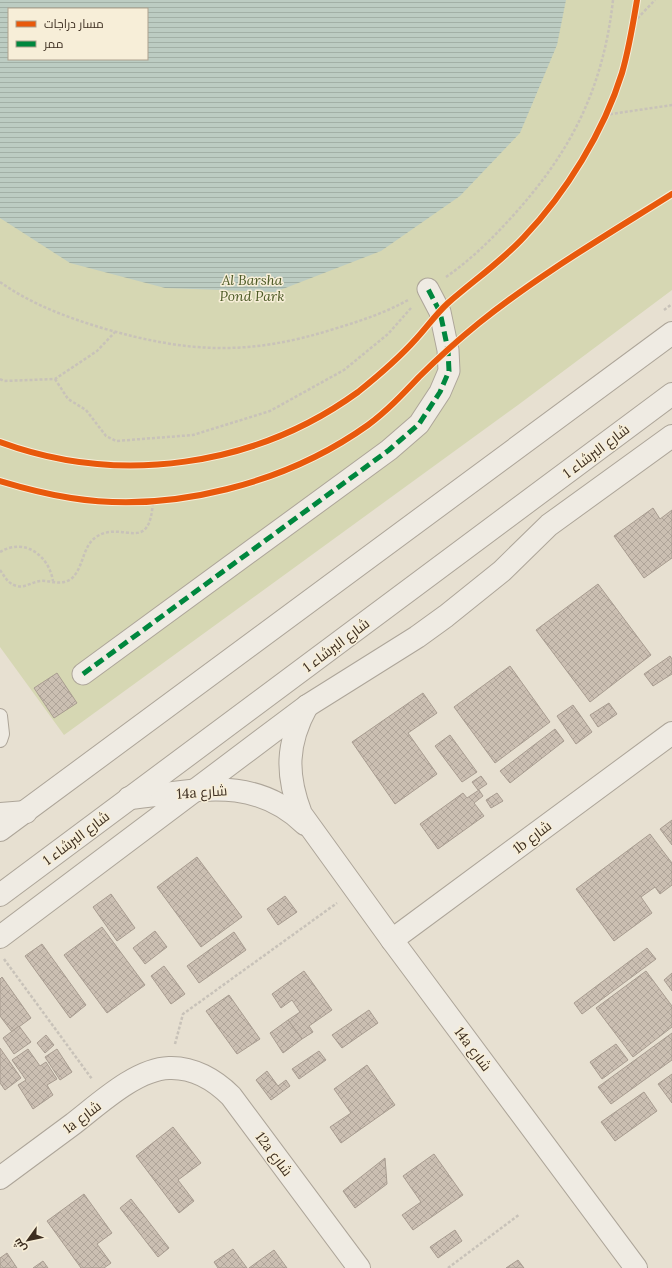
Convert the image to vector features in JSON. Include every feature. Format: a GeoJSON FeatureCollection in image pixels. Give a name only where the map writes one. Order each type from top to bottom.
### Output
{"type":"FeatureCollection","features":[{"type":"Feature","properties":{"kind":"street"},"geometry":{"type":"LineString","coordinates":[[83,674],[390,450],[419,424],[440,392],[450,371],[448,350],[440,312],[428,290]]}},
{"type":"Feature","properties":{"kind":"street"},"geometry":{"type":"LineString","coordinates":[[0,830],[672,333]]}},
{"type":"Feature","properties":{"kind":"street","name":"شارع البرشاء 1"},"geometry":{"type":"LineString","coordinates":[[0,895],[672,394]]}},
{"type":"Feature","properties":{"kind":"street"},"geometry":{"type":"LineString","coordinates":[[0,936],[307,706],[418,637],[502,571],[549,525],[672,436]]}},
{"type":"Feature","properties":{"kind":"street","name":"14a شارع"},"geometry":{"type":"LineString","coordinates":[[307,706],[298,722],[292,740],[290,759],[290,778],[294,796],[301,814],[355,890],[636,1268]]}},
{"type":"Feature","properties":{"kind":"street","name":"1b شارع"},"geometry":{"type":"LineString","coordinates":[[392,940],[672,733]]}},
{"type":"Feature","properties":{"kind":"street","name":"14a شارع"},"geometry":{"type":"LineString","coordinates":[[129,798],[229,789],[248,792],[282,806],[311,830]]}},
{"type":"Feature","properties":{"kind":"street"},"geometry":{"type":"LineString","coordinates":[[0,814],[26,812]]}},
{"type":"Feature","properties":{"kind":"street","name":"1a شارع"},"geometry":{"type":"LineString","coordinates":[[0,1178],[107,1099],[142,1076],[169,1068]]}},
{"type":"Feature","properties":{"kind":"street","name":"12a شارع"},"geometry":{"type":"LineString","coordinates":[[169,1068],[197,1073],[221,1086],[231,1096],[359,1268]]}},
{"type":"Feature","properties":{"kind":"lane"},"geometry":{"type":"LineString","coordinates":[[0,716],[2,734],[0,740]]}},
{"type":"Feature","properties":{"kind":"path"},"geometry":{"type":"LineString","coordinates":[[0,282],[43,307],[78,321],[152,341],[190,347],[227,349],[265,346],[303,339],[369,318],[399,305],[428,290],[469,259],[500,230],[528,199],[557,162],[581,120],[598,76],[610,30],[613,0]]}},
{"type":"Feature","properties":{"kind":"path"},"geometry":{"type":"LineString","coordinates":[[634,22],[655,0]]}},
{"type":"Feature","properties":{"kind":"path"},"geometry":{"type":"LineString","coordinates":[[605,115],[672,104]]}},
{"type":"Feature","properties":{"kind":"path"},"geometry":{"type":"LineString","coordinates":[[55,379],[68,399],[86,410],[106,436],[116,441],[193,435],[270,411],[344,370],[388,334],[428,290]]}},
{"type":"Feature","properties":{"kind":"path"},"geometry":{"type":"LineString","coordinates":[[0,379],[4,381],[55,379],[97,352],[115,332]]}},
{"type":"Feature","properties":{"kind":"path"},"geometry":{"type":"LineString","coordinates":[[0,570],[5,579],[16,586],[24,587],[37,581],[65,582],[74,577],[81,566],[88,546],[97,536],[109,533],[137,533],[147,528],[152,518],[153,500]]}},
{"type":"Feature","properties":{"kind":"path"},"geometry":{"type":"LineString","coordinates":[[146,501],[161,500]]}},
{"type":"Feature","properties":{"kind":"path"},"geometry":{"type":"LineString","coordinates":[[0,552],[14,547],[23,547],[32,550],[41,555],[47,563],[53,581]]}},
{"type":"Feature","properties":{"kind":"path"},"geometry":{"type":"LineString","coordinates":[[169,1068],[183,1014],[355,890]]}},
{"type":"Feature","properties":{"kind":"path"},"geometry":{"type":"LineString","coordinates":[[0,954],[107,1099]]}},
{"type":"Feature","properties":{"kind":"path"},"geometry":{"type":"LineString","coordinates":[[448,1268],[520,1214]]}},
{"type":"Feature","properties":{"kind":"green space","name":"Al Barsha Pond Park"},"geometry":{"type":"Polygon","coordinates":[[[0,0],[672,0],[672,290],[518,405],[64,735],[0,647],[0,0]]]}},
{"type":"Feature","properties":{"kind":"shaded area"},"geometry":{"type":"Polygon","coordinates":[[[0,0],[566,0],[557,45],[520,133],[460,196],[381,251],[275,292],[165,288],[70,263],[0,218],[0,0]]]}},
{"type":"Feature","properties":{"kind":"building"},"geometry":{"type":"Polygon","coordinates":[[[653,508],[660,519],[672,510],[672,558],[644,578],[614,536],[653,508]]]}},
{"type":"Feature","properties":{"kind":"building"},"geometry":{"type":"Polygon","coordinates":[[[598,584],[651,655],[590,702],[536,630],[598,584]]]}},
{"type":"Feature","properties":{"kind":"building"},"geometry":{"type":"Polygon","coordinates":[[[670,656],[672,659],[672,674],[653,686],[644,674],[670,656]]]}},
{"type":"Feature","properties":{"kind":"building"},"geometry":{"type":"Polygon","coordinates":[[[510,666],[550,722],[495,763],[454,707],[510,666]]]}},
{"type":"Feature","properties":{"kind":"building"},"geometry":{"type":"Polygon","coordinates":[[[57,673],[77,703],[54,718],[34,688],[57,673]]]}},
{"type":"Feature","properties":{"kind":"building"},"geometry":{"type":"Polygon","coordinates":[[[423,693],[437,713],[408,733],[437,774],[395,804],[352,742],[423,693]]]}},
{"type":"Feature","properties":{"kind":"building"},"geometry":{"type":"Polygon","coordinates":[[[609,703],[617,714],[598,727],[590,715],[609,703]]]}},
{"type":"Feature","properties":{"kind":"building"},"geometry":{"type":"Polygon","coordinates":[[[573,705],[592,732],[576,744],[557,716],[573,705]]]}},
{"type":"Feature","properties":{"kind":"building"},"geometry":{"type":"Polygon","coordinates":[[[555,729],[564,741],[510,783],[500,771],[555,729]]]}},
{"type":"Feature","properties":{"kind":"building"},"geometry":{"type":"Polygon","coordinates":[[[450,735],[477,772],[462,782],[435,746],[450,735]]]}},
{"type":"Feature","properties":{"kind":"building"},"geometry":{"type":"Polygon","coordinates":[[[481,776],[487,784],[478,790],[472,782],[481,776]]]}},
{"type":"Feature","properties":{"kind":"building"},"geometry":{"type":"Polygon","coordinates":[[[479,790],[483,796],[474,803],[484,816],[438,849],[420,824],[463,793],[467,798],[479,790]]]}},
{"type":"Feature","properties":{"kind":"building"},"geometry":{"type":"Polygon","coordinates":[[[497,793],[503,801],[491,808],[486,800],[497,793]]]}},
{"type":"Feature","properties":{"kind":"building"},"geometry":{"type":"Polygon","coordinates":[[[672,820],[672,845],[660,829],[672,820]]]}},
{"type":"Feature","properties":{"kind":"building"},"geometry":{"type":"Polygon","coordinates":[[[650,834],[672,863],[672,885],[660,894],[655,887],[641,897],[652,913],[614,941],[576,889],[650,834]]]}},
{"type":"Feature","properties":{"kind":"building"},"geometry":{"type":"Polygon","coordinates":[[[197,857],[242,917],[201,947],[157,887],[197,857]]]}},
{"type":"Feature","properties":{"kind":"building"},"geometry":{"type":"Polygon","coordinates":[[[111,894],[135,928],[117,941],[93,907],[111,894]]]}},
{"type":"Feature","properties":{"kind":"building"},"geometry":{"type":"Polygon","coordinates":[[[285,896],[297,912],[278,925],[267,909],[285,896]]]}},
{"type":"Feature","properties":{"kind":"building"},"geometry":{"type":"Polygon","coordinates":[[[102,927],[145,985],[107,1013],[64,955],[102,927]]]}},
{"type":"Feature","properties":{"kind":"building"},"geometry":{"type":"Polygon","coordinates":[[[155,931],[167,947],[145,964],[133,948],[155,931]]]}},
{"type":"Feature","properties":{"kind":"building"},"geometry":{"type":"Polygon","coordinates":[[[234,932],[246,950],[199,983],[187,966],[234,932]]]}},
{"type":"Feature","properties":{"kind":"building"},"geometry":{"type":"Polygon","coordinates":[[[42,944],[86,1005],[70,1018],[25,956],[42,944]]]}},
{"type":"Feature","properties":{"kind":"building"},"geometry":{"type":"Polygon","coordinates":[[[647,948],[656,959],[582,1014],[574,1003],[647,948]]]}},
{"type":"Feature","properties":{"kind":"building"},"geometry":{"type":"Polygon","coordinates":[[[164,966],[185,994],[171,1004],[151,976],[164,966]]]}},
{"type":"Feature","properties":{"kind":"building"},"geometry":{"type":"Polygon","coordinates":[[[304,971],[332,1010],[309,1026],[313,1032],[302,1039],[288,1020],[300,1012],[292,1000],[281,1008],[272,994],[304,971]]]}},
{"type":"Feature","properties":{"kind":"building"},"geometry":{"type":"Polygon","coordinates":[[[646,971],[672,1006],[672,1027],[633,1057],[596,1008],[646,971]]]}},
{"type":"Feature","properties":{"kind":"building"},"geometry":{"type":"Polygon","coordinates":[[[672,973],[672,991],[664,980],[672,973]]]}},
{"type":"Feature","properties":{"kind":"building"},"geometry":{"type":"Polygon","coordinates":[[[2,977],[31,1018],[12,1032],[0,1016],[0,979],[2,977]]]}},
{"type":"Feature","properties":{"kind":"building"},"geometry":{"type":"Polygon","coordinates":[[[229,995],[260,1039],[237,1054],[206,1011],[229,995]]]}},
{"type":"Feature","properties":{"kind":"building"},"geometry":{"type":"Polygon","coordinates":[[[369,1010],[378,1023],[342,1048],[332,1035],[369,1010]]]}},
{"type":"Feature","properties":{"kind":"building"},"geometry":{"type":"Polygon","coordinates":[[[288,1020],[302,1039],[283,1053],[270,1033],[288,1020]]]}},
{"type":"Feature","properties":{"kind":"building"},"geometry":{"type":"Polygon","coordinates":[[[19,1026],[31,1042],[14,1054],[3,1038],[19,1026]]]}},
{"type":"Feature","properties":{"kind":"building"},"geometry":{"type":"Polygon","coordinates":[[[672,1033],[672,1060],[611,1104],[598,1087],[672,1033]]]}},
{"type":"Feature","properties":{"kind":"building"},"geometry":{"type":"Polygon","coordinates":[[[46,1035],[54,1045],[45,1053],[37,1043],[46,1035]]]}},
{"type":"Feature","properties":{"kind":"building"},"geometry":{"type":"Polygon","coordinates":[[[616,1044],[628,1060],[602,1079],[590,1062],[616,1044]]]}},
{"type":"Feature","properties":{"kind":"building"},"geometry":{"type":"Polygon","coordinates":[[[0,1048],[21,1078],[5,1090],[0,1083],[0,1048]]]}},
{"type":"Feature","properties":{"kind":"building"},"geometry":{"type":"Polygon","coordinates":[[[28,1049],[40,1066],[46,1062],[57,1079],[47,1085],[53,1095],[33,1109],[18,1085],[26,1080],[12,1060],[28,1049]]]}},
{"type":"Feature","properties":{"kind":"building"},"geometry":{"type":"Polygon","coordinates":[[[57,1049],[72,1072],[60,1080],[45,1057],[57,1049]]]}},
{"type":"Feature","properties":{"kind":"building"},"geometry":{"type":"Polygon","coordinates":[[[319,1051],[326,1060],[299,1079],[292,1069],[319,1051]]]}},
{"type":"Feature","properties":{"kind":"building"},"geometry":{"type":"Polygon","coordinates":[[[367,1065],[395,1105],[341,1143],[330,1127],[351,1113],[334,1089],[367,1065]]]}},
{"type":"Feature","properties":{"kind":"building"},"geometry":{"type":"Polygon","coordinates":[[[267,1071],[278,1086],[286,1080],[290,1086],[271,1100],[256,1080],[267,1071]]]}},
{"type":"Feature","properties":{"kind":"building"},"geometry":{"type":"Polygon","coordinates":[[[672,1074],[672,1103],[658,1084],[672,1074]]]}},
{"type":"Feature","properties":{"kind":"building"},"geometry":{"type":"Polygon","coordinates":[[[644,1092],[657,1111],[615,1141],[601,1122],[644,1092]]]}},
{"type":"Feature","properties":{"kind":"building"},"geometry":{"type":"Polygon","coordinates":[[[173,1127],[201,1163],[178,1180],[194,1201],[179,1213],[136,1156],[173,1127]]]}},
{"type":"Feature","properties":{"kind":"building"},"geometry":{"type":"Polygon","coordinates":[[[434,1154],[463,1195],[413,1230],[402,1215],[421,1202],[403,1176],[434,1154]]]}},
{"type":"Feature","properties":{"kind":"building"},"geometry":{"type":"Polygon","coordinates":[[[385,1158],[387,1184],[355,1208],[343,1191],[385,1158]]]}},
{"type":"Feature","properties":{"kind":"building"},"geometry":{"type":"Polygon","coordinates":[[[84,1194],[112,1233],[97,1244],[111,1263],[104,1268],[81,1268],[47,1221],[84,1194]]]}},
{"type":"Feature","properties":{"kind":"building"},"geometry":{"type":"Polygon","coordinates":[[[131,1199],[169,1248],[158,1257],[120,1208],[131,1199]]]}},
{"type":"Feature","properties":{"kind":"building"},"geometry":{"type":"Polygon","coordinates":[[[455,1230],[462,1241],[438,1258],[430,1247],[455,1230]]]}},
{"type":"Feature","properties":{"kind":"building"},"geometry":{"type":"Polygon","coordinates":[[[233,1249],[247,1268],[218,1268],[214,1262],[233,1249]]]}},
{"type":"Feature","properties":{"kind":"building"},"geometry":{"type":"Polygon","coordinates":[[[274,1250],[287,1268],[249,1268],[274,1250]]]}},
{"type":"Feature","properties":{"kind":"building"},"geometry":{"type":"Polygon","coordinates":[[[7,1253],[17,1268],[0,1268],[0,1258],[7,1253]]]}},
{"type":"Feature","properties":{"kind":"building"},"geometry":{"type":"Polygon","coordinates":[[[518,1260],[524,1268],[506,1268],[518,1260]]]}},
{"type":"Feature","properties":{"kind":"building"},"geometry":{"type":"Polygon","coordinates":[[[43,1261],[48,1268],[33,1268],[43,1261]]]}},
{"type":"Feature","properties":{"kind":"marked path"},"geometry":{"type":"LineString","coordinates":[[83,674],[389,450],[419,424],[440,392],[449,371],[448,350],[440,312],[428,289]]}},
{"type":"Feature","properties":{"kind":"cycle path"},"geometry":{"type":"LineString","coordinates":[[0,442],[45,456],[92,463],[138,465],[185,462],[231,452],[275,438],[318,417],[358,392],[403,353],[448,303],[497,263],[515,246],[540,220],[569,181],[594,139],[614,95],[627,55],[637,0]]}},
{"type":"Feature","properties":{"kind":"cycle path"},"geometry":{"type":"LineString","coordinates":[[0,481],[35,491],[71,498],[109,502],[148,502],[188,497],[227,489],[265,478],[301,463],[336,445],[375,420],[448,349],[502,305],[574,256],[672,194]]}}]}
